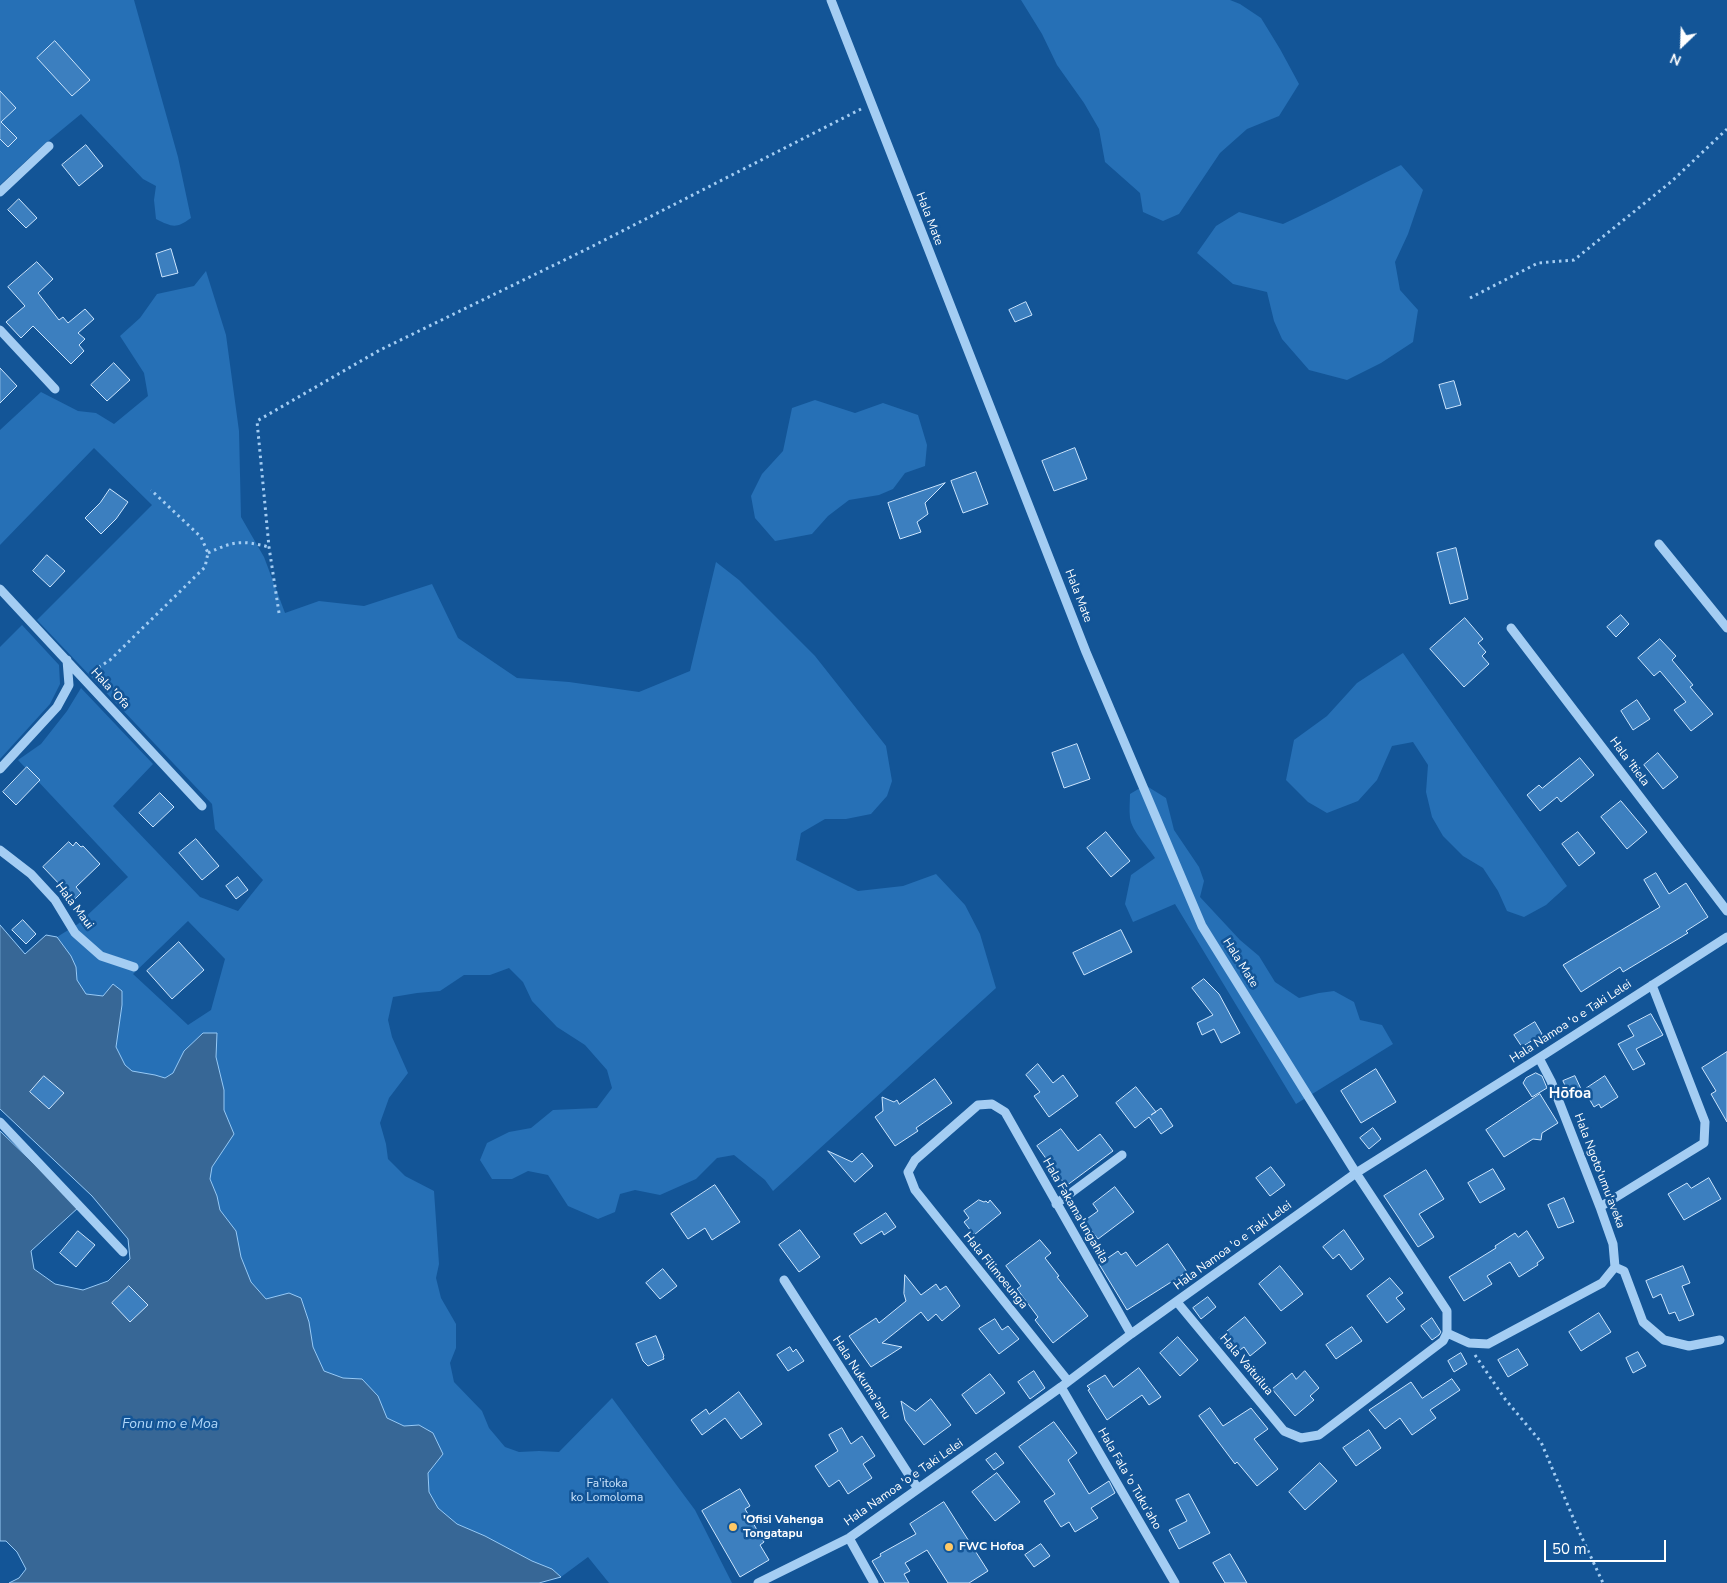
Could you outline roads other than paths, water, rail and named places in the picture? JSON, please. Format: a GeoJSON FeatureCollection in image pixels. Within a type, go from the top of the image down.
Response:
{"type":"FeatureCollection","features":[{"type":"Feature","properties":{"kind":"street","name":"Hala Mate"},"geometry":{"type":"LineString","coordinates":[[831,0],[1086,652],[1202,926],[1356,1173],[1447,1311],[1447,1333]]}},
{"type":"Feature","properties":{"kind":"street"},"geometry":{"type":"LineString","coordinates":[[0,192],[49,146]]}},
{"type":"Feature","properties":{"kind":"street"},"geometry":{"type":"LineString","coordinates":[[0,330],[55,389]]}},
{"type":"Feature","properties":{"kind":"street"},"geometry":{"type":"LineString","coordinates":[[1660,544],[1727,628]]}},
{"type":"Feature","properties":{"kind":"street","name":"Hala 'Ofa"},"geometry":{"type":"LineString","coordinates":[[0,589],[202,806]]}},
{"type":"Feature","properties":{"kind":"street","name":"Hala 'Itiela"},"geometry":{"type":"LineString","coordinates":[[1511,628],[1727,911]]}},
{"type":"Feature","properties":{"kind":"street"},"geometry":{"type":"LineString","coordinates":[[0,769],[57,707],[69,685],[66,660]]}},
{"type":"Feature","properties":{"kind":"street","name":"Hala Maui"},"geometry":{"type":"LineString","coordinates":[[0,850],[31,874],[55,900],[75,933],[101,956],[134,967]]}},
{"type":"Feature","properties":{"kind":"street","name":"Hala Namoa 'o e Taki Lelei"},"geometry":{"type":"LineString","coordinates":[[758,1583],[849,1538],[1356,1173],[1727,937]]}},
{"type":"Feature","properties":{"kind":"street"},"geometry":{"type":"LineString","coordinates":[[1600,1207],[1704,1143],[1705,1122],[1652,984]]}},
{"type":"Feature","properties":{"kind":"street","name":"Hala Ngoto'umu'aveka"},"geometry":{"type":"LineString","coordinates":[[1539,1058],[1551,1081],[1600,1207],[1613,1244],[1615,1267]]}},
{"type":"Feature","properties":{"kind":"street","name":"Hala Filimoeunga"},"geometry":{"type":"LineString","coordinates":[[992,1104],[978,1105],[915,1160],[908,1172],[915,1190],[1065,1384]]}},
{"type":"Feature","properties":{"kind":"street","name":"Hala Fakama'ungahila"},"geometry":{"type":"LineString","coordinates":[[992,1104],[1005,1112],[1131,1334]]}},
{"type":"Feature","properties":{"kind":"street"},"geometry":{"type":"LineString","coordinates":[[0,1122],[123,1252]]}},
{"type":"Feature","properties":{"kind":"street"},"geometry":{"type":"LineString","coordinates":[[1056,1204],[1122,1155]]}},
{"type":"Feature","properties":{"kind":"street"},"geometry":{"type":"LineString","coordinates":[[1447,1333],[1469,1343],[1488,1344],[1602,1284],[1615,1267],[1624,1271],[1643,1322],[1664,1340],[1689,1346],[1720,1340]]}},
{"type":"Feature","properties":{"kind":"street","name":"Hala Nukuma'anu"},"geometry":{"type":"LineString","coordinates":[[784,1280],[918,1489]]}},
{"type":"Feature","properties":{"kind":"street","name":"Hala Vaituilua"},"geometry":{"type":"LineString","coordinates":[[1177,1302],[1284,1431],[1301,1438],[1319,1435],[1443,1341],[1447,1333]]}},
{"type":"Feature","properties":{"kind":"street","name":"Hala Fala 'o Tuku'aho"},"geometry":{"type":"LineString","coordinates":[[1065,1384],[1175,1583]]}},
{"type":"Feature","properties":{"kind":"street"},"geometry":{"type":"LineString","coordinates":[[849,1538],[874,1583]]}},
{"type":"Feature","properties":{"kind":"water","name":"Fonu mo e Moa"},"geometry":{"type":"Polygon","coordinates":[[[0,925],[25,954],[46,935],[57,937],[71,956],[76,967],[77,980],[86,994],[103,996],[113,984],[122,991],[116,1047],[125,1065],[132,1071],[165,1078],[173,1073],[184,1051],[203,1033],[217,1033],[216,1057],[224,1090],[224,1110],[234,1134],[212,1167],[210,1179],[220,1210],[236,1231],[241,1257],[251,1282],[266,1299],[289,1293],[301,1298],[309,1322],[313,1347],[324,1371],[343,1378],[362,1379],[378,1396],[387,1418],[404,1426],[419,1425],[433,1433],[443,1454],[428,1473],[429,1492],[438,1508],[457,1524],[552,1569],[561,1577],[539,1583],[9,1583],[19,1578],[26,1569],[17,1552],[6,1541],[0,1541],[0,1131],[79,1207],[31,1251],[34,1269],[55,1284],[83,1290],[108,1281],[130,1259],[128,1239],[92,1196],[0,1109],[0,925]]]}},
{"type":"Feature","properties":{"kind":"place","name":"'Ofisi Vahenga Tongatapu"},"geometry":{"type":"Point","coordinates":[733,1527]}},
{"type":"Feature","properties":{"kind":"place","name":"FWC Hofoa"},"geometry":{"type":"Point","coordinates":[949,1547]}},
{"type":"Feature","properties":{"kind":"district","name":"Hōfoa"},"geometry":{"type":"Point","coordinates":[1570,1094]}},
{"type":"Feature","properties":{"kind":"park label","name":"Fa'itoka ko Lomoloma"},"geometry":{"type":"Point","coordinates":[607,1491]}}]}
